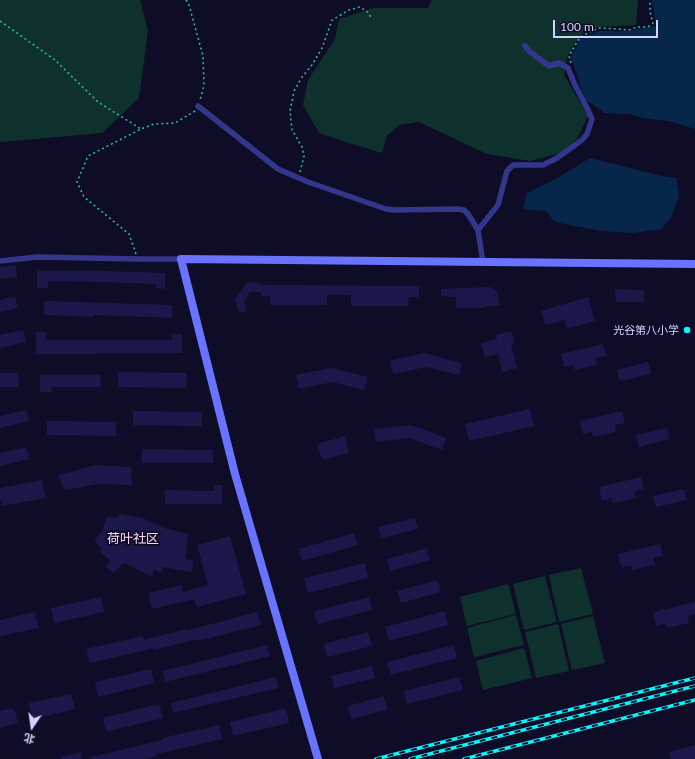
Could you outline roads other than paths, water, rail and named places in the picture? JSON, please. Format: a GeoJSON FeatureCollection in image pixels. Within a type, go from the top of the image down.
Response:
{"type":"FeatureCollection","features":[{"type":"Feature","properties":{"kind":"main road"},"geometry":{"type":"LineString","coordinates":[[318,759],[235,474],[181,259],[695,264]]}},
{"type":"Feature","properties":{"kind":"street"},"geometry":{"type":"LineString","coordinates":[[478,230],[498,205],[507,171],[513,166],[543,165],[557,158],[582,140],[587,134],[592,119],[568,68],[559,63],[549,66],[529,51],[525,46]]}},
{"type":"Feature","properties":{"kind":"street"},"geometry":{"type":"LineString","coordinates":[[198,106],[278,169],[308,182],[386,209],[464,210],[478,230],[483,262]]}},
{"type":"Feature","properties":{"kind":"street"},"geometry":{"type":"LineString","coordinates":[[0,261],[37,257],[181,259]]}},
{"type":"Feature","properties":{"kind":"water"},"geometry":{"type":"Polygon","coordinates":[[[651,0],[695,0],[695,129],[668,121],[642,118],[630,114],[604,113],[585,99],[571,57],[580,39],[599,31],[628,31],[656,26],[654,8],[651,0]]]}},
{"type":"Feature","properties":{"kind":"water"},"geometry":{"type":"Polygon","coordinates":[[[590,158],[661,176],[676,178],[679,196],[671,218],[661,229],[632,233],[602,231],[564,224],[554,221],[546,211],[523,209],[527,193],[556,179],[590,158]]]}},
{"type":"Feature","properties":{"kind":"railway"},"geometry":{"type":"LineString","coordinates":[[376,759],[695,678]]}},
{"type":"Feature","properties":{"kind":"railway"},"geometry":{"type":"LineString","coordinates":[[410,759],[695,686]]}},
{"type":"Feature","properties":{"kind":"railway"},"geometry":{"type":"LineString","coordinates":[[464,759],[695,700]]}},
{"type":"Feature","properties":{"kind":"place","name":"光谷第八小学"},"geometry":{"type":"Point","coordinates":[687,330]}},
{"type":"Feature","properties":{"kind":"district","name":"荷叶社区"},"geometry":{"type":"Point","coordinates":[133,539]}}]}
